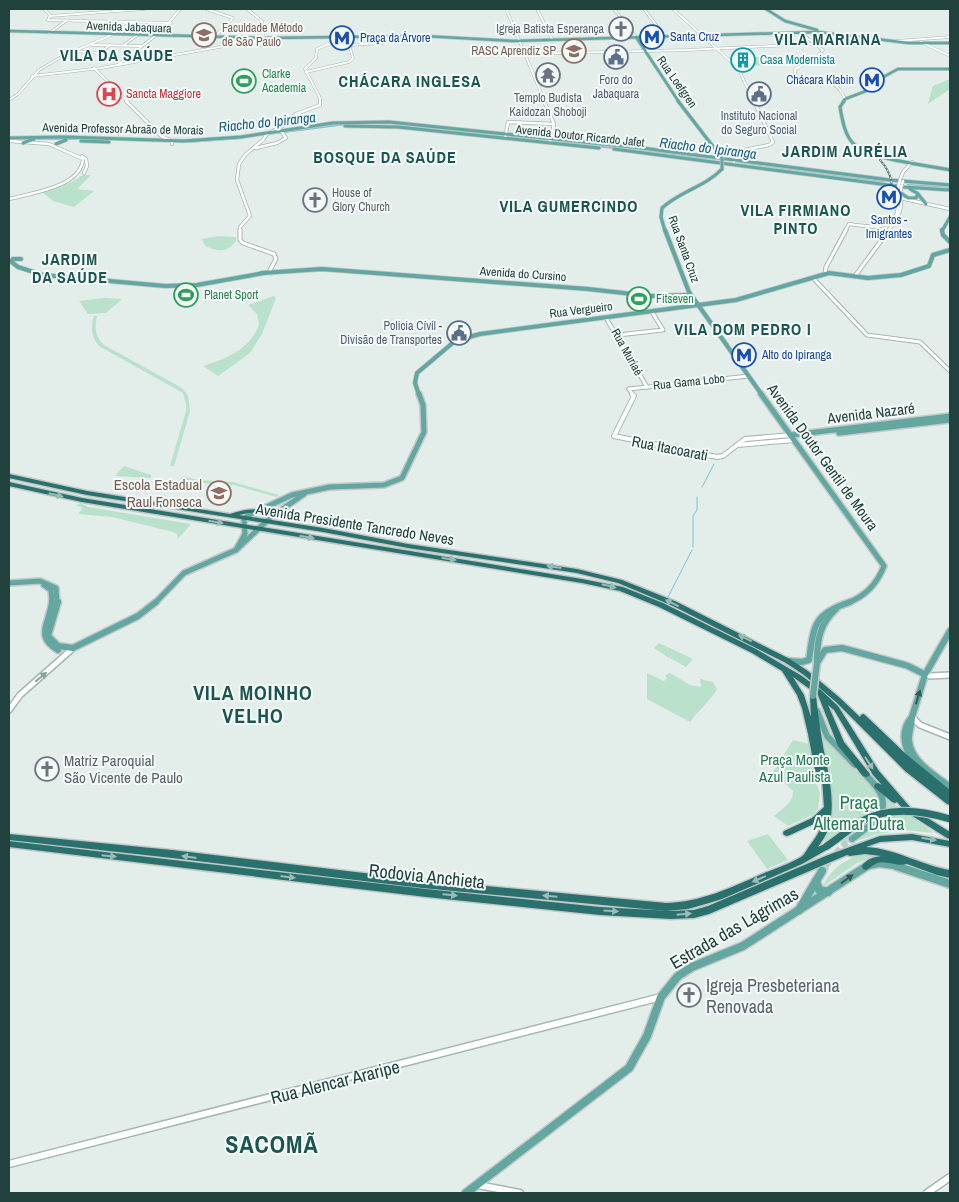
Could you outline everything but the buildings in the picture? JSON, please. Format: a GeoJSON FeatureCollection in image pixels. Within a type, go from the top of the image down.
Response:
{"type":"FeatureCollection","features":[{"type":"Feature","properties":{"kind":"highway","name":"Avenida Presidente Tancredo Neves"},"geometry":{"type":"LineString","coordinates":[[9,476],[87,493],[228,516],[268,520],[600,575],[631,584],[690,615]]}},
{"type":"Feature","properties":{"kind":"highway","name":"Avenida Presidente Tancredo Neves"},"geometry":{"type":"LineString","coordinates":[[9,484],[82,500],[600,584],[631,592],[690,615]]}},
{"type":"Feature","properties":{"kind":"highway"},"geometry":{"type":"LineString","coordinates":[[228,516],[248,511],[259,511]]}},
{"type":"Feature","properties":{"kind":"highway"},"geometry":{"type":"LineString","coordinates":[[690,615],[788,661],[806,673],[838,700],[908,769],[950,802]]}},
{"type":"Feature","properties":{"kind":"highway"},"geometry":{"type":"LineString","coordinates":[[690,615],[779,664],[836,708],[876,774],[906,807]]}},
{"type":"Feature","properties":{"kind":"highway"},"geometry":{"type":"LineString","coordinates":[[779,664],[798,687],[805,702],[818,767],[825,788]]}},
{"type":"Feature","properties":{"kind":"highway"},"geometry":{"type":"LineString","coordinates":[[804,860],[822,834],[826,820],[825,788],[814,712],[816,694]]}},
{"type":"Feature","properties":{"kind":"highway"},"geometry":{"type":"LineString","coordinates":[[816,694],[841,744],[866,774]]}},
{"type":"Feature","properties":{"kind":"highway"},"geometry":{"type":"LineString","coordinates":[[838,700],[859,714],[920,770],[950,794]]}},
{"type":"Feature","properties":{"kind":"highway"},"geometry":{"type":"LineString","coordinates":[[878,786],[923,820],[950,836]]}},
{"type":"Feature","properties":{"kind":"highway"},"geometry":{"type":"LineString","coordinates":[[787,833],[815,820],[826,808]]}},
{"type":"Feature","properties":{"kind":"highway","name":"Rodovia Anchieta"},"geometry":{"type":"LineString","coordinates":[[9,837],[172,854],[422,884],[666,907],[687,906],[705,902],[804,860],[862,821],[888,812],[919,812],[950,819]]}},
{"type":"Feature","properties":{"kind":"highway"},"geometry":{"type":"LineString","coordinates":[[831,857],[861,845],[898,837],[912,837],[950,844]]}},
{"type":"Feature","properties":{"kind":"highway","name":"Rodovia Anchieta"},"geometry":{"type":"LineString","coordinates":[[9,844],[420,892],[670,915],[694,914],[713,908],[831,857]]}},
{"type":"Feature","properties":{"kind":"highway"},"geometry":{"type":"LineString","coordinates":[[831,857],[874,850],[892,854],[950,874]]}},
{"type":"Feature","properties":{"kind":"highway"},"geometry":{"type":"LineString","coordinates":[[866,866],[870,862],[880,859],[913,862]]}},
{"type":"Feature","properties":{"kind":"main road"},"geometry":{"type":"LineString","coordinates":[[764,9],[781,21],[820,33],[874,41],[950,44]]}},
{"type":"Feature","properties":{"kind":"main road"},"geometry":{"type":"LineString","coordinates":[[764,9],[788,22],[842,34],[886,41],[925,44]]}},
{"type":"Feature","properties":{"kind":"main road"},"geometry":{"type":"LineString","coordinates":[[803,33],[813,31]]}},
{"type":"Feature","properties":{"kind":"main road","name":"Avenida Jabaquara"},"geometry":{"type":"LineString","coordinates":[[9,32],[249,39],[382,37],[519,41],[636,38]]}},
{"type":"Feature","properties":{"kind":"main road"},"geometry":{"type":"LineString","coordinates":[[636,38],[803,33],[842,34]]}},
{"type":"Feature","properties":{"kind":"main road","name":"Avenida Jabaquara"},"geometry":{"type":"LineString","coordinates":[[111,34],[156,36]]}},
{"type":"Feature","properties":{"kind":"main road"},"geometry":{"type":"LineString","coordinates":[[636,38],[703,36]]}},
{"type":"Feature","properties":{"kind":"main road","name":"Rua Loefgren"},"geometry":{"type":"LineString","coordinates":[[636,38],[663,79],[722,158],[722,169]]}},
{"type":"Feature","properties":{"kind":"main road"},"geometry":{"type":"LineString","coordinates":[[245,42],[249,39]]}},
{"type":"Feature","properties":{"kind":"main road"},"geometry":{"type":"LineString","coordinates":[[950,69],[900,69],[876,81],[866,91],[845,100],[840,105],[840,112],[848,134],[856,146],[873,153],[950,170]]}},
{"type":"Feature","properties":{"kind":"main road","name":"Avenida Professor Abraão de Morais"},"geometry":{"type":"LineString","coordinates":[[51,140],[65,138],[161,141],[179,144],[218,142],[334,123],[378,121],[497,133],[505,136]]}},
{"type":"Feature","properties":{"kind":"main road"},"geometry":{"type":"LineString","coordinates":[[355,129],[358,125]]}},
{"type":"Feature","properties":{"kind":"main road","name":"Avenida Professor Abraão de Morais"},"geometry":{"type":"LineString","coordinates":[[172,143],[358,125],[398,127],[493,137],[505,136]]}},
{"type":"Feature","properties":{"kind":"main road"},"geometry":{"type":"LineString","coordinates":[[286,136],[289,133]]}},
{"type":"Feature","properties":{"kind":"main road"},"geometry":{"type":"LineString","coordinates":[[493,137],[501,136],[497,133]]}},
{"type":"Feature","properties":{"kind":"main road"},"geometry":{"type":"LineString","coordinates":[[512,139],[508,137],[517,135]]}},
{"type":"Feature","properties":{"kind":"main road","name":"Avenida Doutor Ricardo Jafet"},"geometry":{"type":"LineString","coordinates":[[505,136],[517,135],[562,142],[907,182],[950,185]]}},
{"type":"Feature","properties":{"kind":"main road","name":"Avenida Doutor Ricardo Jafet"},"geometry":{"type":"LineString","coordinates":[[505,136],[512,139],[562,142]]}},
{"type":"Feature","properties":{"kind":"main road"},"geometry":{"type":"LineString","coordinates":[[56,144],[65,138]]}},
{"type":"Feature","properties":{"kind":"main road","name":"Avenida Professor Abraão de Morais"},"geometry":{"type":"LineString","coordinates":[[9,140],[65,138]]}},
{"type":"Feature","properties":{"kind":"main road"},"geometry":{"type":"LineString","coordinates":[[23,143],[32,139]]}},
{"type":"Feature","properties":{"kind":"main road"},"geometry":{"type":"LineString","coordinates":[[543,142],[551,140]]}},
{"type":"Feature","properties":{"kind":"main road"},"geometry":{"type":"LineString","coordinates":[[906,160],[909,166]]}},
{"type":"Feature","properties":{"kind":"main road","name":"Avenida Doutor Ricardo Jafet"},"geometry":{"type":"LineString","coordinates":[[735,162],[901,187],[950,190]]}},
{"type":"Feature","properties":{"kind":"main road","name":"Rua Santa Cruz"},"geometry":{"type":"LineString","coordinates":[[699,305],[688,293],[666,234],[661,212],[666,204],[687,190],[710,179],[722,169]]}},
{"type":"Feature","properties":{"kind":"main road"},"geometry":{"type":"LineString","coordinates":[[901,187],[918,194],[928,205]]}},
{"type":"Feature","properties":{"kind":"main road"},"geometry":{"type":"LineString","coordinates":[[923,189],[919,192],[928,205]]}},
{"type":"Feature","properties":{"kind":"main road"},"geometry":{"type":"LineString","coordinates":[[899,194],[904,197],[916,198],[918,194]]}},
{"type":"Feature","properties":{"kind":"main road"},"geometry":{"type":"LineString","coordinates":[[950,217],[942,230],[943,235],[950,242]]}},
{"type":"Feature","properties":{"kind":"main road","name":"Rua Vergueiro"},"geometry":{"type":"LineString","coordinates":[[244,518],[288,496],[330,487],[385,485],[398,481],[403,477],[413,452],[424,432],[424,405],[415,384],[420,370],[458,340],[480,334],[652,312],[746,297],[813,278],[825,272],[879,278],[916,272],[929,266],[933,255],[950,250]]}},
{"type":"Feature","properties":{"kind":"main road"},"geometry":{"type":"LineString","coordinates":[[10,258],[21,259]]}},
{"type":"Feature","properties":{"kind":"main road","name":"Avenida do Cursino"},"geometry":{"type":"LineString","coordinates":[[10,258],[15,265],[34,273],[62,277],[185,286],[272,271],[313,270],[554,287],[650,296],[688,293]]}},
{"type":"Feature","properties":{"kind":"main road","name":"Avenida do Cursino"},"geometry":{"type":"LineString","coordinates":[[10,258],[26,267],[62,277]]}},
{"type":"Feature","properties":{"kind":"main road"},"geometry":{"type":"LineString","coordinates":[[34,273],[48,273]]}},
{"type":"Feature","properties":{"kind":"main road","name":"Avenida Doutor Gentil de Moura"},"geometry":{"type":"LineString","coordinates":[[699,305],[882,561],[884,568],[880,576],[861,598],[842,604]]}},
{"type":"Feature","properties":{"kind":"main road","name":"Avenida Nazaré"},"geometry":{"type":"LineString","coordinates":[[794,436],[950,416]]}},
{"type":"Feature","properties":{"kind":"main road","name":"Avenida Nazaré"},"geometry":{"type":"LineString","coordinates":[[794,436],[950,420]]}},
{"type":"Feature","properties":{"kind":"main road","name":"Rua Vergueiro"},"geometry":{"type":"LineString","coordinates":[[9,583],[38,583],[52,590],[54,601],[44,631],[44,640],[55,649],[71,650],[144,612],[184,573],[236,550],[280,510],[310,491]]}},
{"type":"Feature","properties":{"kind":"main road"},"geometry":{"type":"LineString","coordinates":[[270,506],[272,511],[280,510],[288,501],[288,496]]}},
{"type":"Feature","properties":{"kind":"main road"},"geometry":{"type":"LineString","coordinates":[[259,511],[267,513],[268,520]]}},
{"type":"Feature","properties":{"kind":"main road"},"geometry":{"type":"LineString","coordinates":[[236,550],[245,534],[244,518]]}},
{"type":"Feature","properties":{"kind":"main road","name":"Rua Vergueiro"},"geometry":{"type":"LineString","coordinates":[[9,583],[40,581],[56,588],[58,600],[48,636],[54,644],[68,648],[92,639]]}},
{"type":"Feature","properties":{"kind":"main road"},"geometry":{"type":"LineString","coordinates":[[842,604],[829,614],[819,634],[816,694],[819,718],[827,736],[842,754],[878,786],[882,798],[882,814],[872,825],[852,839]]}},
{"type":"Feature","properties":{"kind":"main road"},"geometry":{"type":"LineString","coordinates":[[788,661],[802,662],[809,660],[813,633],[821,616],[842,604]]}},
{"type":"Feature","properties":{"kind":"main road"},"geometry":{"type":"LineString","coordinates":[[950,631],[926,675],[912,717],[909,742],[916,758],[950,787]]}},
{"type":"Feature","properties":{"kind":"main road"},"geometry":{"type":"LineString","coordinates":[[817,663],[823,652],[828,648],[847,650],[906,665],[926,675]]}},
{"type":"Feature","properties":{"kind":"main road"},"geometry":{"type":"LineString","coordinates":[[912,717],[908,720],[904,733],[904,744],[910,757],[920,770]]}},
{"type":"Feature","properties":{"kind":"main road","name":"Estrada das Lágrimas"},"geometry":{"type":"LineString","coordinates":[[466,1193],[629,1068],[648,1036],[661,997],[678,976],[692,967],[743,946],[866,866],[896,864],[950,884]]}},
{"type":"Feature","properties":{"kind":"main road"},"geometry":{"type":"LineString","coordinates":[[798,912],[822,871]]}},
{"type":"Feature","properties":{"kind":"main road"},"geometry":{"type":"LineString","coordinates":[[816,881],[819,890],[828,892]]}},
{"type":"Feature","properties":{"kind":"street"},"geometry":{"type":"LineString","coordinates":[[44,9],[50,16],[48,20],[171,23]]}},
{"type":"Feature","properties":{"kind":"street"},"geometry":{"type":"LineString","coordinates":[[50,16],[144,9]]}},
{"type":"Feature","properties":{"kind":"street"},"geometry":{"type":"LineString","coordinates":[[119,65],[171,23],[180,9]]}},
{"type":"Feature","properties":{"kind":"street"},"geometry":{"type":"LineString","coordinates":[[205,48],[233,18],[206,9]]}},
{"type":"Feature","properties":{"kind":"street"},"geometry":{"type":"LineString","coordinates":[[32,76],[119,65],[263,39],[262,21],[246,9]]}},
{"type":"Feature","properties":{"kind":"street"},"geometry":{"type":"LineString","coordinates":[[506,9],[554,124],[551,140]]}},
{"type":"Feature","properties":{"kind":"street"},"geometry":{"type":"LineString","coordinates":[[537,9],[553,40]]}},
{"type":"Feature","properties":{"kind":"street","name":"Rua Loefgren"},"geometry":{"type":"LineString","coordinates":[[614,9],[636,38]]}},
{"type":"Feature","properties":{"kind":"street"},"geometry":{"type":"LineString","coordinates":[[644,9],[665,36]]}},
{"type":"Feature","properties":{"kind":"street"},"geometry":{"type":"LineString","coordinates":[[673,9],[738,69],[773,143],[741,150],[737,153],[735,162]]}},
{"type":"Feature","properties":{"kind":"street"},"geometry":{"type":"LineString","coordinates":[[49,33],[66,21]]}},
{"type":"Feature","properties":{"kind":"street"},"geometry":{"type":"LineString","coordinates":[[9,100],[18,94],[39,70],[73,51],[111,34],[128,21]]}},
{"type":"Feature","properties":{"kind":"street"},"geometry":{"type":"LineString","coordinates":[[803,33],[822,49],[820,56],[795,69],[794,72],[797,78],[808,81],[829,82],[835,85],[844,95],[845,100]]}},
{"type":"Feature","properties":{"kind":"street"},"geometry":{"type":"LineString","coordinates":[[123,45],[136,36]]}},
{"type":"Feature","properties":{"kind":"street"},"geometry":{"type":"LineString","coordinates":[[306,72],[352,60],[349,45],[383,43],[382,37]]}},
{"type":"Feature","properties":{"kind":"street"},"geometry":{"type":"LineString","coordinates":[[886,41],[950,37]]}},
{"type":"Feature","properties":{"kind":"street"},"geometry":{"type":"LineString","coordinates":[[250,150],[280,143],[286,136],[280,132],[296,114],[317,107],[320,103],[319,96],[306,72],[307,67],[318,56],[316,50],[330,43],[343,41],[345,38]]}},
{"type":"Feature","properties":{"kind":"street"},"geometry":{"type":"LineString","coordinates":[[919,40],[950,56]]}},
{"type":"Feature","properties":{"kind":"street"},"geometry":{"type":"LineString","coordinates":[[524,54],[646,52],[874,41]]}},
{"type":"Feature","properties":{"kind":"street"},"geometry":{"type":"LineString","coordinates":[[88,45],[143,46]]}},
{"type":"Feature","properties":{"kind":"street"},"geometry":{"type":"LineString","coordinates":[[73,51],[100,53],[110,45]]}},
{"type":"Feature","properties":{"kind":"street"},"geometry":{"type":"LineString","coordinates":[[94,68],[161,141],[172,143]]}},
{"type":"Feature","properties":{"kind":"street"},"geometry":{"type":"LineString","coordinates":[[844,95],[851,97]]}},
{"type":"Feature","properties":{"kind":"street"},"geometry":{"type":"LineString","coordinates":[[505,136],[508,122],[554,124]]}},
{"type":"Feature","properties":{"kind":"street"},"geometry":{"type":"LineString","coordinates":[[268,134],[239,163],[237,184],[250,216],[240,228],[240,242],[274,254],[276,259],[272,271]]}},
{"type":"Feature","properties":{"kind":"street"},"geometry":{"type":"LineString","coordinates":[[9,140],[23,143],[51,140],[84,160],[83,169],[76,176],[63,183],[9,199]]}},
{"type":"Feature","properties":{"kind":"street"},"geometry":{"type":"LineString","coordinates":[[9,199],[62,185],[84,172],[87,166],[86,159],[51,140]]}},
{"type":"Feature","properties":{"kind":"street"},"geometry":{"type":"LineString","coordinates":[[257,145],[261,146]]}},
{"type":"Feature","properties":{"kind":"street"},"geometry":{"type":"LineString","coordinates":[[239,163],[245,160]]}},
{"type":"Feature","properties":{"kind":"street"},"geometry":{"type":"LineString","coordinates":[[825,272],[849,224],[870,227],[882,225],[896,216],[902,180],[909,166],[914,162]]}},
{"type":"Feature","properties":{"kind":"street"},"geometry":{"type":"LineString","coordinates":[[902,180],[914,162]]}},
{"type":"Feature","properties":{"kind":"street"},"geometry":{"type":"LineString","coordinates":[[855,276],[893,226],[901,212],[902,199],[899,194]]}},
{"type":"Feature","properties":{"kind":"street"},"geometry":{"type":"LineString","coordinates":[[902,199],[950,209]]}},
{"type":"Feature","properties":{"kind":"street"},"geometry":{"type":"LineString","coordinates":[[889,222],[893,226]]}},
{"type":"Feature","properties":{"kind":"street"},"geometry":{"type":"LineString","coordinates":[[882,225],[893,226]]}},
{"type":"Feature","properties":{"kind":"street"},"geometry":{"type":"LineString","coordinates":[[813,278],[867,335],[922,342],[950,371]]}},
{"type":"Feature","properties":{"kind":"street"},"geometry":{"type":"LineString","coordinates":[[618,335],[664,330],[652,312]]}},
{"type":"Feature","properties":{"kind":"street","name":"Rua Muriaé"},"geometry":{"type":"LineString","coordinates":[[606,318],[618,335],[647,387]]}},
{"type":"Feature","properties":{"kind":"street","name":"Rua Gama Lobo"},"geometry":{"type":"LineString","coordinates":[[614,436],[634,394],[629,389],[749,376]]}},
{"type":"Feature","properties":{"kind":"street","name":"Rua Itacoarati"},"geometry":{"type":"LineString","coordinates":[[614,436],[717,457],[725,454]]}},
{"type":"Feature","properties":{"kind":"street","name":"Avenida Nazaré"},"geometry":{"type":"LineString","coordinates":[[725,454],[736,445],[794,436]]}},
{"type":"Feature","properties":{"kind":"street"},"geometry":{"type":"LineString","coordinates":[[9,710],[20,695],[71,650]]}},
{"type":"Feature","properties":{"kind":"street"},"geometry":{"type":"LineString","coordinates":[[926,675],[950,675]]}},
{"type":"Feature","properties":{"kind":"street"},"geometry":{"type":"LineString","coordinates":[[912,717],[920,725],[950,737]]}},
{"type":"Feature","properties":{"kind":"street"},"geometry":{"type":"LineString","coordinates":[[911,727],[920,725]]}},
{"type":"Feature","properties":{"kind":"street","name":"Rua Alencar Araripe"},"geometry":{"type":"LineString","coordinates":[[9,1164],[540,1030],[661,997]]}},
{"type":"Feature","properties":{"kind":"street"},"geometry":{"type":"LineString","coordinates":[[931,1192],[950,1177]]}},
{"type":"Feature","properties":{"kind":"street"},"geometry":{"type":"LineString","coordinates":[[477,1184],[520,1193]]}},
{"type":"Feature","properties":{"kind":"green space"},"geometry":{"type":"Polygon","coordinates":[[[760,57],[768,64],[741,68],[731,59],[760,57]]]}},
{"type":"Feature","properties":{"kind":"green space"},"geometry":{"type":"Polygon","coordinates":[[[950,79],[950,89],[928,104],[933,86],[950,79]]]}},
{"type":"Feature","properties":{"kind":"green space"},"geometry":{"type":"Polygon","coordinates":[[[83,175],[91,175],[77,189],[94,191],[74,207],[53,201],[42,192],[70,183],[83,175]]]}},
{"type":"Feature","properties":{"kind":"green space"},"geometry":{"type":"Polygon","coordinates":[[[218,236],[236,237],[236,241],[229,248],[222,250],[205,246],[202,239],[218,236]]]}},
{"type":"Feature","properties":{"kind":"green space"},"geometry":{"type":"Polygon","coordinates":[[[274,296],[276,298],[262,334],[250,353],[218,376],[203,366],[229,356],[244,346],[255,333],[259,324],[257,314],[248,305],[274,296]]]}},
{"type":"Feature","properties":{"kind":"green space"},"geometry":{"type":"Polygon","coordinates":[[[104,298],[122,299],[106,313],[88,314],[79,301],[104,298]]]}},
{"type":"Feature","properties":{"kind":"green space"},"geometry":{"type":"Polygon","coordinates":[[[94,316],[97,316],[97,335],[104,345],[182,388],[188,396],[190,411],[174,466],[170,466],[186,411],[183,393],[99,346],[94,339],[92,331],[94,316]]]}},
{"type":"Feature","properties":{"kind":"green space"},"geometry":{"type":"Polygon","coordinates":[[[124,466],[151,475],[151,478],[115,476],[124,466]]]}},
{"type":"Feature","properties":{"kind":"green space"},"geometry":{"type":"Polygon","coordinates":[[[183,476],[198,480],[233,482],[279,495],[276,497],[234,485],[179,482],[183,476]]]}},
{"type":"Feature","properties":{"kind":"green space"},"geometry":{"type":"Polygon","coordinates":[[[80,503],[88,507],[191,524],[178,539],[177,534],[173,532],[112,517],[78,514],[82,509],[76,506],[80,503]]]}},
{"type":"Feature","properties":{"kind":"green space"},"geometry":{"type":"Polygon","coordinates":[[[659,643],[693,659],[686,667],[670,658],[674,653],[669,658],[654,648],[659,643]]]}},
{"type":"Feature","properties":{"kind":"green space"},"geometry":{"type":"Polygon","coordinates":[[[647,673],[664,681],[667,678],[665,675],[670,673],[690,685],[701,687],[700,679],[713,682],[717,689],[690,722],[647,699],[647,673]]]}},
{"type":"Feature","properties":{"kind":"green space","name":"Praça Altemar Dutra"},"geometry":{"type":"Polygon","coordinates":[[[822,736],[875,790],[934,833],[905,830],[878,834],[853,842],[824,843],[832,810],[822,736]]]}},
{"type":"Feature","properties":{"kind":"green space","name":"Praça Monte Azul Paulista"},"geometry":{"type":"Polygon","coordinates":[[[793,740],[809,744],[812,772],[820,793],[818,809],[814,814],[788,826],[774,816],[790,802],[793,791],[773,772],[793,740]]]}},
{"type":"Feature","properties":{"kind":"green space"},"geometry":{"type":"Polygon","coordinates":[[[768,834],[788,860],[767,869],[747,841],[768,834]]]}},
{"type":"Feature","properties":{"kind":"green space","name":"Praça Altemar Dutra"},"geometry":{"type":"Polygon","coordinates":[[[856,856],[875,856],[857,863],[822,887],[836,869],[844,862],[856,856]]]}},
{"type":"Feature","properties":{"kind":"waterway","name":"Riacho do Ipiranga"},"geometry":{"type":"LineString","coordinates":[[262,135],[345,124]]}},
{"type":"Feature","properties":{"kind":"waterway","name":"Riacho do Ipiranga"},"geometry":{"type":"LineString","coordinates":[[418,127],[499,136]]}},
{"type":"Feature","properties":{"kind":"waterway","name":"Riacho do Ipiranga"},"geometry":{"type":"LineString","coordinates":[[512,137],[544,140]]}},
{"type":"Feature","properties":{"kind":"waterway","name":"Riacho do Ipiranga"},"geometry":{"type":"LineString","coordinates":[[187,142],[241,138]]}},
{"type":"Feature","properties":{"kind":"waterway","name":"Riacho do Ipiranga"},"geometry":{"type":"LineString","coordinates":[[37,139],[76,139]]}},
{"type":"Feature","properties":{"kind":"waterway","name":"Riacho do Ipiranga"},"geometry":{"type":"LineString","coordinates":[[9,140],[18,140]]}},
{"type":"Feature","properties":{"kind":"waterway","name":"Riacho do Ipiranga"},"geometry":{"type":"LineString","coordinates":[[557,142],[716,159]]}},
{"type":"Feature","properties":{"kind":"waterway","name":"Riacho do Ipiranga"},"geometry":{"type":"LineString","coordinates":[[739,162],[884,182]]}},
{"type":"Feature","properties":{"kind":"waterway","name":"Riacho do Ipiranga"},"geometry":{"type":"LineString","coordinates":[[908,185],[950,187]]}},
{"type":"Feature","properties":{"kind":"waterway"},"geometry":{"type":"LineString","coordinates":[[702,487],[714,464]]}},
{"type":"Feature","properties":{"kind":"waterway"},"geometry":{"type":"LineString","coordinates":[[693,547],[693,516],[697,510],[697,497]]}},
{"type":"Feature","properties":{"kind":"waterway"},"geometry":{"type":"LineString","coordinates":[[668,597],[692,550]]}},
{"type":"Feature","properties":{"kind":"tunnel"},"geometry":{"type":"LineString","coordinates":[[825,867],[841,847],[852,839]]}},
{"type":"Feature","properties":{"kind":"tunnel"},"geometry":{"type":"LineString","coordinates":[[822,871],[826,866]]}},
{"type":"Feature","properties":{"kind":"railway"},"geometry":{"type":"LineString","coordinates":[[880,160],[890,176],[891,193],[889,206]]}},
{"type":"Feature","properties":{"kind":"place","name":"Igreja Batista Esperança"},"geometry":{"type":"Point","coordinates":[621,29]}},
{"type":"Feature","properties":{"kind":"place","name":"Faculdade Método de São Paulo"},"geometry":{"type":"Point","coordinates":[204,35]}},
{"type":"Feature","properties":{"kind":"place","name":"Santa Cruz"},"geometry":{"type":"Point","coordinates":[652,37]}},
{"type":"Feature","properties":{"kind":"place","name":"Praça da Árvore"},"geometry":{"type":"Point","coordinates":[342,38]}},
{"type":"Feature","properties":{"kind":"place","name":"RASC Aprendiz SP"},"geometry":{"type":"Point","coordinates":[574,51]}},
{"type":"Feature","properties":{"kind":"place","name":"Foro do Jabaquara"},"geometry":{"type":"Point","coordinates":[616,57]}},
{"type":"Feature","properties":{"kind":"place","name":"Casa Modernista"},"geometry":{"type":"Point","coordinates":[743,60]}},
{"type":"Feature","properties":{"kind":"place","name":"Templo Budista Kaidozan Shoboji"},"geometry":{"type":"Point","coordinates":[548,75]}},
{"type":"Feature","properties":{"kind":"place","name":"Chácara Klabin"},"geometry":{"type":"Point","coordinates":[872,80]}},
{"type":"Feature","properties":{"kind":"place","name":"Clarke Academia"},"geometry":{"type":"Point","coordinates":[244,81]}},
{"type":"Feature","properties":{"kind":"place","name":"Sancta Maggiore"},"geometry":{"type":"Point","coordinates":[109,94]}},
{"type":"Feature","properties":{"kind":"place","name":"Instituto Nacional do Seguro Social"},"geometry":{"type":"Point","coordinates":[759,94]}},
{"type":"Feature","properties":{"kind":"place","name":"Santos - Imigrantes"},"geometry":{"type":"Point","coordinates":[889,197]}},
{"type":"Feature","properties":{"kind":"place","name":"House of Glory Church"},"geometry":{"type":"Point","coordinates":[315,200]}},
{"type":"Feature","properties":{"kind":"place","name":"Planet Sport"},"geometry":{"type":"Point","coordinates":[186,295]}},
{"type":"Feature","properties":{"kind":"place","name":"Fitseven"},"geometry":{"type":"Point","coordinates":[639,299]}},
{"type":"Feature","properties":{"kind":"place","name":"Policia Cívil - Divisão de Transportes"},"geometry":{"type":"Point","coordinates":[459,333]}},
{"type":"Feature","properties":{"kind":"place","name":"Alto do Ipiranga"},"geometry":{"type":"Point","coordinates":[744,355]}},
{"type":"Feature","properties":{"kind":"place","name":"Escola Estadual Raul Fonseca"},"geometry":{"type":"Point","coordinates":[219,493]}},
{"type":"Feature","properties":{"kind":"place","name":"Matriz Paroquial São Vicente de Paulo"},"geometry":{"type":"Point","coordinates":[47,769]}},
{"type":"Feature","properties":{"kind":"place","name":"Igreja Presbeteriana Renovada"},"geometry":{"type":"Point","coordinates":[689,995]}},
{"type":"Feature","properties":{"kind":"district","name":"VILA MARIANA"},"geometry":{"type":"Point","coordinates":[828,39]}},
{"type":"Feature","properties":{"kind":"district","name":"VILA DA SAÚDE"},"geometry":{"type":"Point","coordinates":[117,55]}},
{"type":"Feature","properties":{"kind":"district","name":"CHÁCARA INGLESA"},"geometry":{"type":"Point","coordinates":[410,81]}},
{"type":"Feature","properties":{"kind":"district","name":"JARDIM AURÉLIA"},"geometry":{"type":"Point","coordinates":[845,151]}},
{"type":"Feature","properties":{"kind":"district","name":"BOSQUE DA SAÚDE"},"geometry":{"type":"Point","coordinates":[385,157]}},
{"type":"Feature","properties":{"kind":"district","name":"VILA GUMERCINDO"},"geometry":{"type":"Point","coordinates":[569,206]}},
{"type":"Feature","properties":{"kind":"district","name":"VILA FIRMIANO PINTO"},"geometry":{"type":"Point","coordinates":[796,219]}},
{"type":"Feature","properties":{"kind":"district","name":"JARDIM DA SAÚDE"},"geometry":{"type":"Point","coordinates":[70,268]}},
{"type":"Feature","properties":{"kind":"district","name":"VILA DOM PEDRO I"},"geometry":{"type":"Point","coordinates":[743,329]}},
{"type":"Feature","properties":{"kind":"district","name":"VILA MOINHO VELHO"},"geometry":{"type":"Point","coordinates":[253,704]}},
{"type":"Feature","properties":{"kind":"district","name":"SACOMÃ"},"geometry":{"type":"Point","coordinates":[272,1144]}}]}
